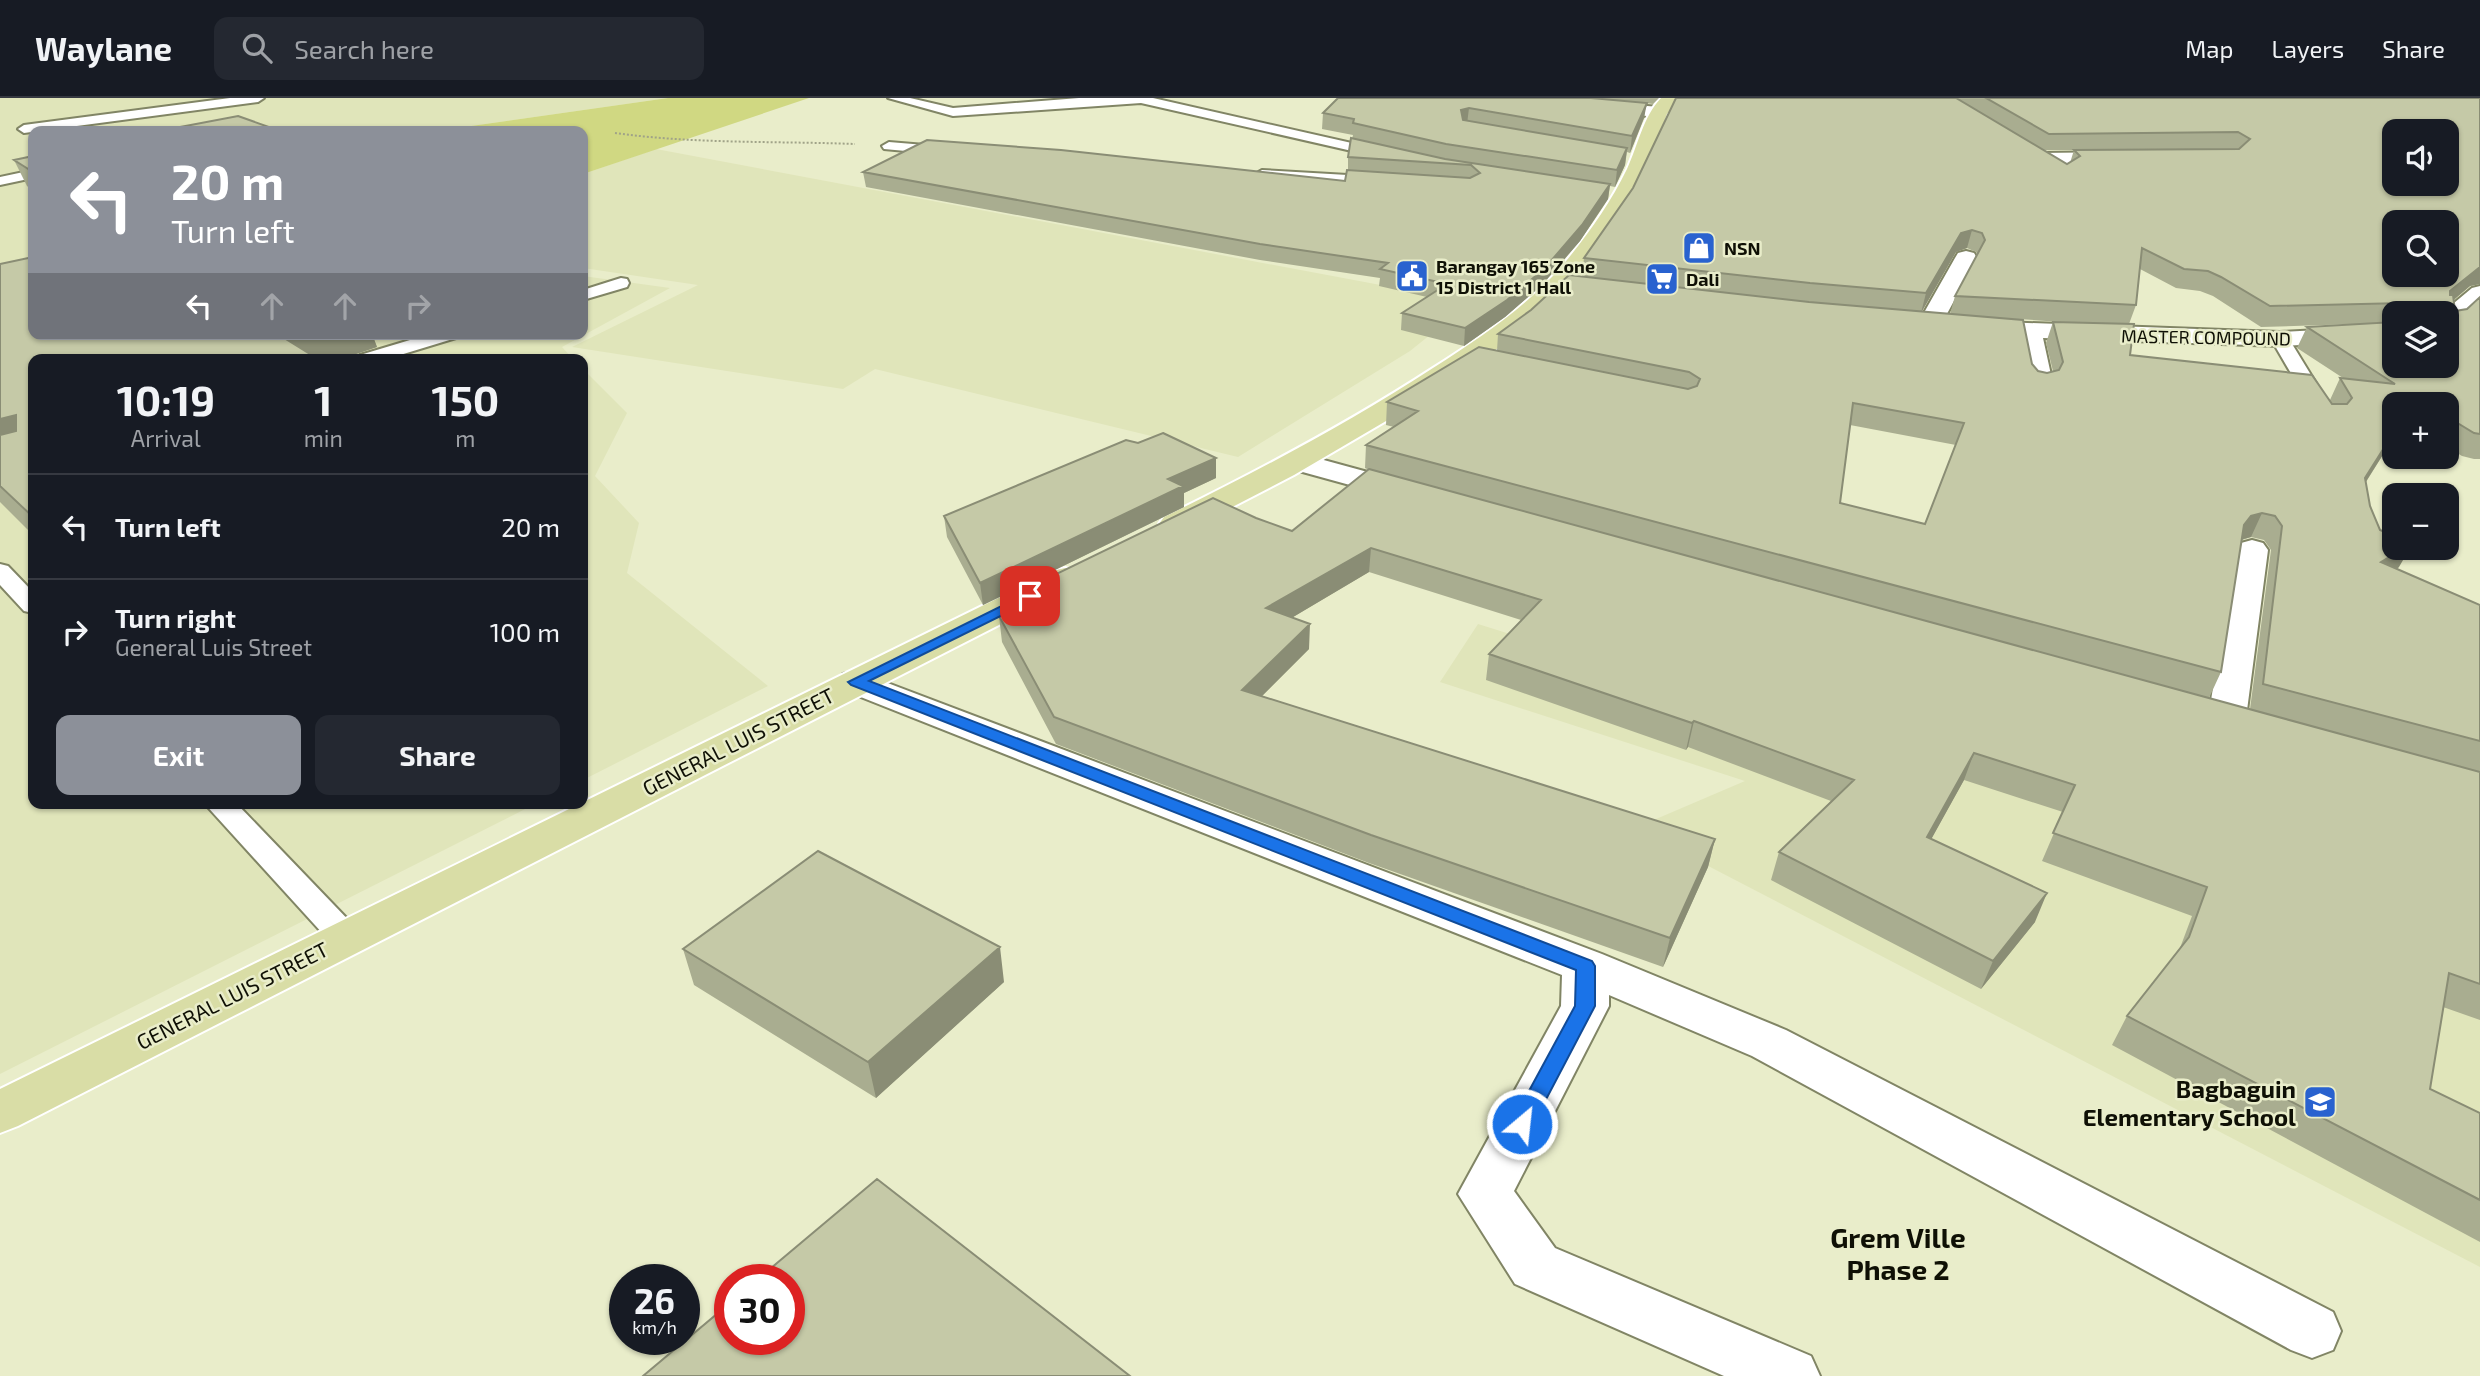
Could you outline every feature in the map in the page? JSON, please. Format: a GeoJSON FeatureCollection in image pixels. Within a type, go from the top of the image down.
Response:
{"type":"FeatureCollection","features":[{"type":"Feature","properties":{"kind":"main road"},"geometry":{"type":"LineString","coordinates":[[1141,541],[1298,462],[1479,361],[1558,284],[1591,242],[1633,160],[1666,105]]}},
{"type":"Feature","properties":{"kind":"main road","name":"GENERAL LUIS STREET"},"geometry":{"type":"LineString","coordinates":[[0,1112],[1092,565]]}},
{"type":"Feature","properties":{"kind":"street"},"geometry":{"type":"LineString","coordinates":[[1496,98],[1666,105]]}},
{"type":"Feature","properties":{"kind":"street"},"geometry":{"type":"LineString","coordinates":[[2020,147],[2074,180]]}},
{"type":"Feature","properties":{"kind":"street"},"geometry":{"type":"LineString","coordinates":[[2040,159],[2143,158]]}},
{"type":"Feature","properties":{"kind":"street"},"geometry":{"type":"LineString","coordinates":[[1929,325],[1966,258]]}},
{"type":"Feature","properties":{"kind":"street"},"geometry":{"type":"LineString","coordinates":[[1558,284],[1582,287]]}},
{"type":"Feature","properties":{"kind":"street"},"geometry":{"type":"LineString","coordinates":[[2459,311],[2480,293]]}},
{"type":"Feature","properties":{"kind":"street","name":"MASTER COMPOUND"},"geometry":{"type":"LineString","coordinates":[[1902,323],[2029,332],[2280,339],[2382,334]]}},
{"type":"Feature","properties":{"kind":"street"},"geometry":{"type":"LineString","coordinates":[[2029,332],[2040,384]]}},
{"type":"Feature","properties":{"kind":"street"},"geometry":{"type":"LineString","coordinates":[[1298,462],[1433,499]]}},
{"type":"Feature","properties":{"kind":"street"},"geometry":{"type":"LineString","coordinates":[[2252,550],[2213,714],[2267,729]]}},
{"type":"Feature","properties":{"kind":"street"},"geometry":{"type":"LineString","coordinates":[[856,682],[1586,966],[1769,1043],[2312,1331]]}},
{"type":"Feature","properties":{"kind":"street"},"geometry":{"type":"LineString","coordinates":[[1586,966],[1585,1006],[1485,1194],[1535,1266],[1790,1376]]}},
{"type":"Feature","properties":{"kind":"lane"},"geometry":{"type":"LineString","coordinates":[[49,126],[242,103],[258,98]]}},
{"type":"Feature","properties":{"kind":"lane"},"geometry":{"type":"LineString","coordinates":[[894,98],[953,112],[1141,99],[1407,159]]}},
{"type":"Feature","properties":{"kind":"lane"},"geometry":{"type":"LineString","coordinates":[[24,129],[28,129]]}},
{"type":"Feature","properties":{"kind":"lane"},"geometry":{"type":"LineString","coordinates":[[889,146],[968,153]]}},
{"type":"Feature","properties":{"kind":"lane"},"geometry":{"type":"LineString","coordinates":[[1241,173],[1402,183]]}},
{"type":"Feature","properties":{"kind":"lane"},"geometry":{"type":"LineString","coordinates":[[0,181],[28,175]]}},
{"type":"Feature","properties":{"kind":"lane"},"geometry":{"type":"LineString","coordinates":[[588,293],[621,283]]}},
{"type":"Feature","properties":{"kind":"lane"},"geometry":{"type":"LineString","coordinates":[[2280,339],[2329,421]]}},
{"type":"Feature","properties":{"kind":"lane"},"geometry":{"type":"LineString","coordinates":[[384,354],[430,340]]}},
{"type":"Feature","properties":{"kind":"lane"},"geometry":{"type":"LineString","coordinates":[[0,570],[28,601]]}},
{"type":"Feature","properties":{"kind":"lane"},"geometry":{"type":"LineString","coordinates":[[225,809],[346,938]]}},
{"type":"Feature","properties":{"kind":"path"},"geometry":{"type":"LineString","coordinates":[[615,133],[672,141],[758,140],[889,146]]}},
{"type":"Feature","properties":{"kind":"shaded area"},"geometry":{"type":"Polygon","coordinates":[[[0,98],[668,98],[471,126],[28,126],[28,340],[575,340],[562,347],[568,354],[28,354],[28,809],[525,809],[0,1074],[0,98]]]}},
{"type":"Feature","properties":{"kind":"shaded area"},"geometry":{"type":"Polygon","coordinates":[[[656,149],[1471,302],[1410,351],[1238,457],[875,369],[843,389],[572,347],[698,285],[588,269],[588,172],[656,149]]]}},
{"type":"Feature","properties":{"kind":"shaded area"},"geometry":{"type":"Polygon","coordinates":[[[588,277],[670,288],[588,333],[588,277]]]}},
{"type":"Feature","properties":{"kind":"shaded area"},"geometry":{"type":"Polygon","coordinates":[[[588,374],[627,413],[595,476],[639,523],[627,573],[768,686],[588,777],[588,374]]]}},
{"type":"Feature","properties":{"kind":"shaded area","name":"Bagbaguin Elementary School"},"geometry":{"type":"Polygon","coordinates":[[[1478,624],[2480,936],[2480,1267],[1635,828],[1745,781],[1440,682],[1478,624]]]}},
{"type":"Feature","properties":{"kind":"green space"},"geometry":{"type":"Polygon","coordinates":[[[668,98],[809,98],[588,172],[588,126],[471,126],[668,98]]]}},
{"type":"Feature","properties":{"kind":"building"},"geometry":{"type":"Polygon","coordinates":[[[1338,98],[1591,98],[1647,103],[1632,136],[1469,108],[1461,110],[1463,120],[1627,148],[1617,170],[1446,144],[1353,123],[1354,119],[1323,113],[1338,98]]]}},
{"type":"Feature","properties":{"kind":"building"},"geometry":{"type":"Polygon","coordinates":[[[1676,98],[1956,98],[2067,164],[2080,156],[2074,150],[2239,149],[2250,139],[2238,132],[2049,134],[1986,98],[2480,98],[2480,267],[2459,284],[2459,210],[2382,210],[2382,287],[2455,287],[2450,291],[2454,301],[2270,306],[2208,271],[2184,269],[2142,248],[2136,305],[1955,296],[1985,240],[1982,233],[1972,230],[1961,233],[1926,293],[1584,258],[1633,188],[1676,98]]]}},
{"type":"Feature","properties":{"kind":"building"},"geometry":{"type":"Polygon","coordinates":[[[238,116],[266,126],[185,126],[238,116]]]}},
{"type":"Feature","properties":{"kind":"building"},"geometry":{"type":"Polygon","coordinates":[[[1351,138],[1445,159],[1610,184],[1582,225],[1544,269],[1507,300],[1465,328],[1402,313],[1447,284],[1380,269],[1388,263],[1260,244],[863,172],[927,140],[1061,150],[1345,181],[1347,170],[1470,178],[1480,173],[1471,165],[1348,157],[1351,138]]]}},
{"type":"Feature","properties":{"kind":"building"},"geometry":{"type":"Polygon","coordinates":[[[28,157],[28,169],[14,160],[28,157]]]}},
{"type":"Feature","properties":{"kind":"building"},"geometry":{"type":"Polygon","coordinates":[[[28,258],[28,340],[288,340],[310,354],[28,354],[28,512],[0,486],[0,435],[16,431],[16,415],[0,419],[0,264],[28,258]]]}},
{"type":"Feature","properties":{"kind":"building"},"geometry":{"type":"Polygon","coordinates":[[[1569,275],[1809,302],[2023,320],[2032,364],[2038,371],[2047,373],[2059,370],[2063,362],[2053,322],[2134,324],[2130,355],[2312,375],[2332,404],[2347,404],[2352,398],[2340,378],[2395,384],[2386,378],[2459,378],[2459,310],[2467,309],[2480,297],[2480,434],[2459,424],[2459,392],[2382,392],[2382,451],[2365,478],[2370,506],[2382,531],[2382,560],[2384,560],[2381,562],[2480,605],[2480,741],[2263,684],[2282,526],[2275,516],[2262,513],[2251,516],[2244,525],[2221,672],[1366,445],[1418,411],[1387,402],[1479,347],[1688,389],[1697,386],[1700,379],[1689,372],[1498,334],[1531,310],[1569,275]],[[1853,403],[1840,503],[1925,524],[1964,423],[1853,403]]]}},
{"type":"Feature","properties":{"kind":"building"},"geometry":{"type":"Polygon","coordinates":[[[2382,323],[2382,376],[2307,327],[2382,323]]]}},
{"type":"Feature","properties":{"kind":"building"},"geometry":{"type":"Polygon","coordinates":[[[1163,433],[1216,458],[1168,479],[1183,486],[980,583],[944,516],[1126,440],[1138,443],[1163,433]]]}},
{"type":"Feature","properties":{"kind":"building"},"geometry":{"type":"Polygon","coordinates":[[[1369,469],[2480,772],[2480,984],[2449,973],[2430,1089],[2480,1113],[2480,1200],[2127,1016],[2189,937],[2207,887],[2053,833],[2075,785],[1974,753],[1927,837],[2047,893],[1993,961],[1779,852],[1854,780],[1694,721],[1692,723],[1489,654],[1541,600],[1371,548],[1266,608],[1310,624],[1242,690],[1715,839],[1670,938],[1371,835],[1054,717],[999,616],[1050,577],[1213,498],[1292,531],[1369,469]]]}},
{"type":"Feature","properties":{"kind":"building"},"geometry":{"type":"Polygon","coordinates":[[[818,851],[1000,947],[868,1062],[683,949],[818,851]]]}},
{"type":"Feature","properties":{"kind":"building"},"geometry":{"type":"Polygon","coordinates":[[[877,1179],[1130,1376],[643,1376],[668,1355],[700,1355],[700,1328],[714,1316],[714,1355],[805,1355],[805,1264],[776,1264],[877,1179]]]}},
{"type":"Feature","properties":{"kind":"place","name":"NSN"},"geometry":{"type":"Point","coordinates":[1699,248]}},
{"type":"Feature","properties":{"kind":"place","name":"Barangay 165 Zone 15 District 1 Hall"},"geometry":{"type":"Point","coordinates":[1412,276]}},
{"type":"Feature","properties":{"kind":"place","name":"Dali"},"geometry":{"type":"Point","coordinates":[1662,279]}},
{"type":"Feature","properties":{"kind":"place","name":"Bagbaguin Elementary School"},"geometry":{"type":"Point","coordinates":[2320,1102]}},
{"type":"Feature","properties":{"kind":"district","name":"Grem Ville Phase 2"},"geometry":{"type":"Point","coordinates":[1898,1253]}},
{"type":"Feature","properties":{"kind":"route"},"geometry":{"type":"LineString","coordinates":[[1030,596],[856,682],[1586,966],[1585,1006],[1522,1124]]}}]}
